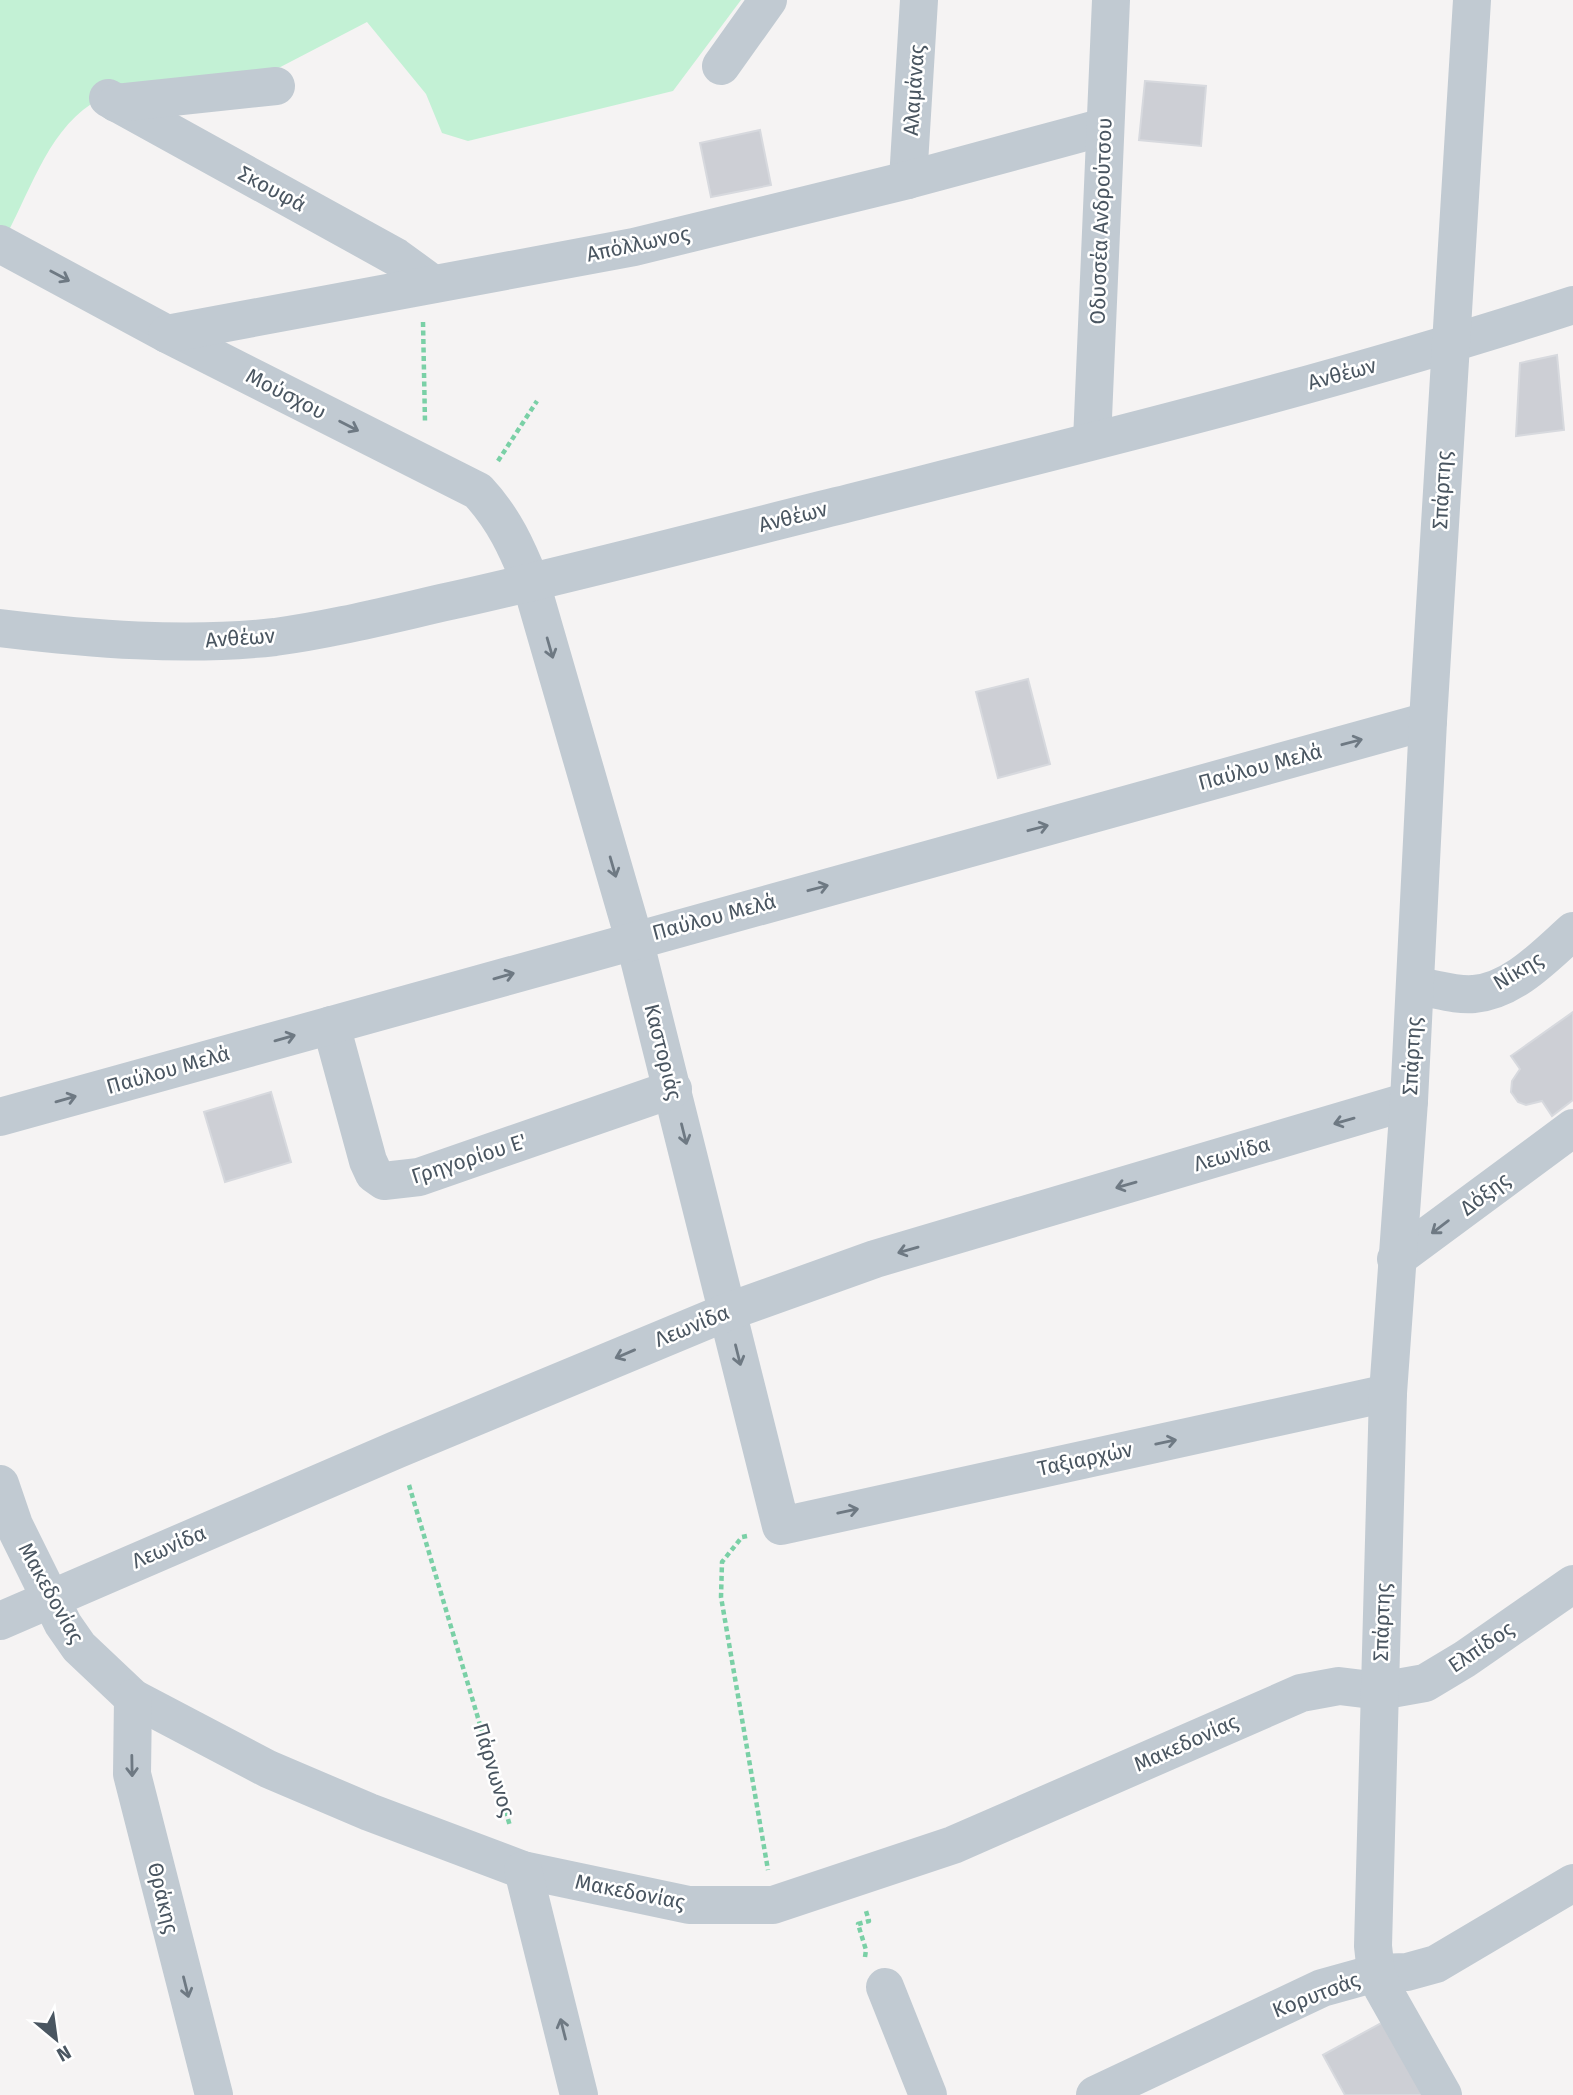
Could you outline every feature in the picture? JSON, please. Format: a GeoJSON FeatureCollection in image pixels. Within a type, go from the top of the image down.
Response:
{"type":"FeatureCollection","features":[{"type":"Feature","properties":{"kind":"street"},"geometry":{"type":"LineString","coordinates":[[721,66],[768,0]]}},
{"type":"Feature","properties":{"kind":"street","name":"Αλαμάνας"},"geometry":{"type":"LineString","coordinates":[[908,180],[919,0]]}},
{"type":"Feature","properties":{"kind":"street","name":"Οδυσσέα Ανδρούτσου"},"geometry":{"type":"LineString","coordinates":[[1092,441],[1111,0]]}},
{"type":"Feature","properties":{"kind":"street","name":"Σπάρτης"},"geometry":{"type":"LineString","coordinates":[[1443,2095],[1376,1973],[1373,1946],[1388,1393],[1409,1101],[1428,721],[1472,0]]}},
{"type":"Feature","properties":{"kind":"street","name":"Σκουφά"},"geometry":{"type":"LineString","coordinates":[[276,86],[112,101],[397,257],[428,286]]}},
{"type":"Feature","properties":{"kind":"street","name":"Απόλλωνος"},"geometry":{"type":"LineString","coordinates":[[167,334],[634,247],[908,180],[1104,127]]}},
{"type":"Feature","properties":{"kind":"street","name":"Μούσχου"},"geometry":{"type":"LineString","coordinates":[[0,244],[167,334],[478,491],[496,510],[513,536],[531,583]]}},
{"type":"Feature","properties":{"kind":"street","name":"Ανθέων"},"geometry":{"type":"LineString","coordinates":[[0,628],[73,637],[188,642],[272,637],[321,630],[531,583],[1092,441],[1451,345],[1573,305]]}},
{"type":"Feature","properties":{"kind":"street","name":"Καστοριάς"},"geometry":{"type":"LineString","coordinates":[[531,583],[634,939],[781,1526]]}},
{"type":"Feature","properties":{"kind":"street","name":"Παύλου Μελά"},"geometry":{"type":"LineString","coordinates":[[0,1117],[634,939],[1428,721]]}},
{"type":"Feature","properties":{"kind":"street","name":"Νίκης"},"geometry":{"type":"LineString","coordinates":[[1415,986],[1474,994],[1508,982],[1539,962],[1573,931]]}},
{"type":"Feature","properties":{"kind":"street","name":"Γρηγορίου Ε'"},"geometry":{"type":"LineString","coordinates":[[331,1025],[368,1161],[374,1174],[384,1181],[419,1177],[673,1089]]}},
{"type":"Feature","properties":{"kind":"street","name":"Λεωνίδα"},"geometry":{"type":"LineString","coordinates":[[0,1621],[398,1448],[727,1312],[875,1259],[1409,1101]]}},
{"type":"Feature","properties":{"kind":"street","name":"Δόξης"},"geometry":{"type":"LineString","coordinates":[[1396,1259],[1573,1128]]}},
{"type":"Feature","properties":{"kind":"street","name":"Ταξιαρχών"},"geometry":{"type":"LineString","coordinates":[[781,1526],[1388,1393]]}},
{"type":"Feature","properties":{"kind":"street","name":"Μακεδονίας"},"geometry":{"type":"LineString","coordinates":[[0,1483],[14,1525],[50,1598],[79,1647],[134,1698],[268,1769],[369,1812],[523,1870],[689,1905],[774,1905],[953,1845],[1301,1693],[1339,1686],[1380,1691]]}},
{"type":"Feature","properties":{"kind":"street","name":"Ελπίδος"},"geometry":{"type":"LineString","coordinates":[[1380,1691],[1425,1683],[1465,1659],[1573,1584]]}},
{"type":"Feature","properties":{"kind":"street","name":"Θράκης"},"geometry":{"type":"LineString","coordinates":[[134,1698],[132,1774],[214,2095]]}},
{"type":"Feature","properties":{"kind":"street"},"geometry":{"type":"LineString","coordinates":[[523,1870],[579,2095]]}},
{"type":"Feature","properties":{"kind":"street","name":"Κορυτσάς"},"geometry":{"type":"LineString","coordinates":[[1095,2095],[1322,1988],[1376,1973],[1407,1972],[1436,1964],[1573,1883]]}},
{"type":"Feature","properties":{"kind":"street"},"geometry":{"type":"LineString","coordinates":[[884,1987],[928,2095]]}},
{"type":"Feature","properties":{"kind":"path"},"geometry":{"type":"LineString","coordinates":[[425,464],[428,286]]}},
{"type":"Feature","properties":{"kind":"path"},"geometry":{"type":"LineString","coordinates":[[478,491],[537,401]]}},
{"type":"Feature","properties":{"kind":"path","name":"Πάρνωνος"},"geometry":{"type":"LineString","coordinates":[[398,1448],[523,1870]]}},
{"type":"Feature","properties":{"kind":"path"},"geometry":{"type":"LineString","coordinates":[[774,1905],[722,1585],[722,1562],[742,1537],[781,1526]]}},
{"type":"Feature","properties":{"kind":"path"},"geometry":{"type":"LineString","coordinates":[[834,1884],[843,1913],[864,1906],[869,1921],[858,1924],[866,1950],[862,1974],[884,1987]]}},
{"type":"Feature","properties":{"kind":"green space"},"geometry":{"type":"Polygon","coordinates":[[[0,0],[741,0],[673,91],[468,141],[442,133],[426,94],[367,22],[236,90],[100,99],[83,110],[56,140],[34,177],[7,234],[0,230],[0,0]]]}},
{"type":"Feature","properties":{"kind":"building"},"geometry":{"type":"Polygon","coordinates":[[[1145,81],[1206,86],[1201,146],[1139,140],[1145,81]]]}},
{"type":"Feature","properties":{"kind":"building"},"geometry":{"type":"Polygon","coordinates":[[[760,130],[771,185],[711,197],[700,143],[760,130]]]}},
{"type":"Feature","properties":{"kind":"building"},"geometry":{"type":"Polygon","coordinates":[[[1557,355],[1564,430],[1516,436],[1520,363],[1557,355]]]}},
{"type":"Feature","properties":{"kind":"building"},"geometry":{"type":"Polygon","coordinates":[[[1028,679],[1050,764],[998,778],[976,692],[1028,679]]]}},
{"type":"Feature","properties":{"kind":"building"},"geometry":{"type":"Polygon","coordinates":[[[1573,1012],[1573,1100],[1552,1116],[1542,1101],[1526,1105],[1518,1102],[1511,1092],[1512,1081],[1520,1069],[1511,1056],[1573,1012]]]}},
{"type":"Feature","properties":{"kind":"building"},"geometry":{"type":"Polygon","coordinates":[[[271,1092],[291,1162],[225,1182],[204,1112],[271,1092]]]}},
{"type":"Feature","properties":{"kind":"building"},"geometry":{"type":"Polygon","coordinates":[[[1383,2022],[1424,2095],[1345,2095],[1323,2055],[1383,2022]]]}}]}
